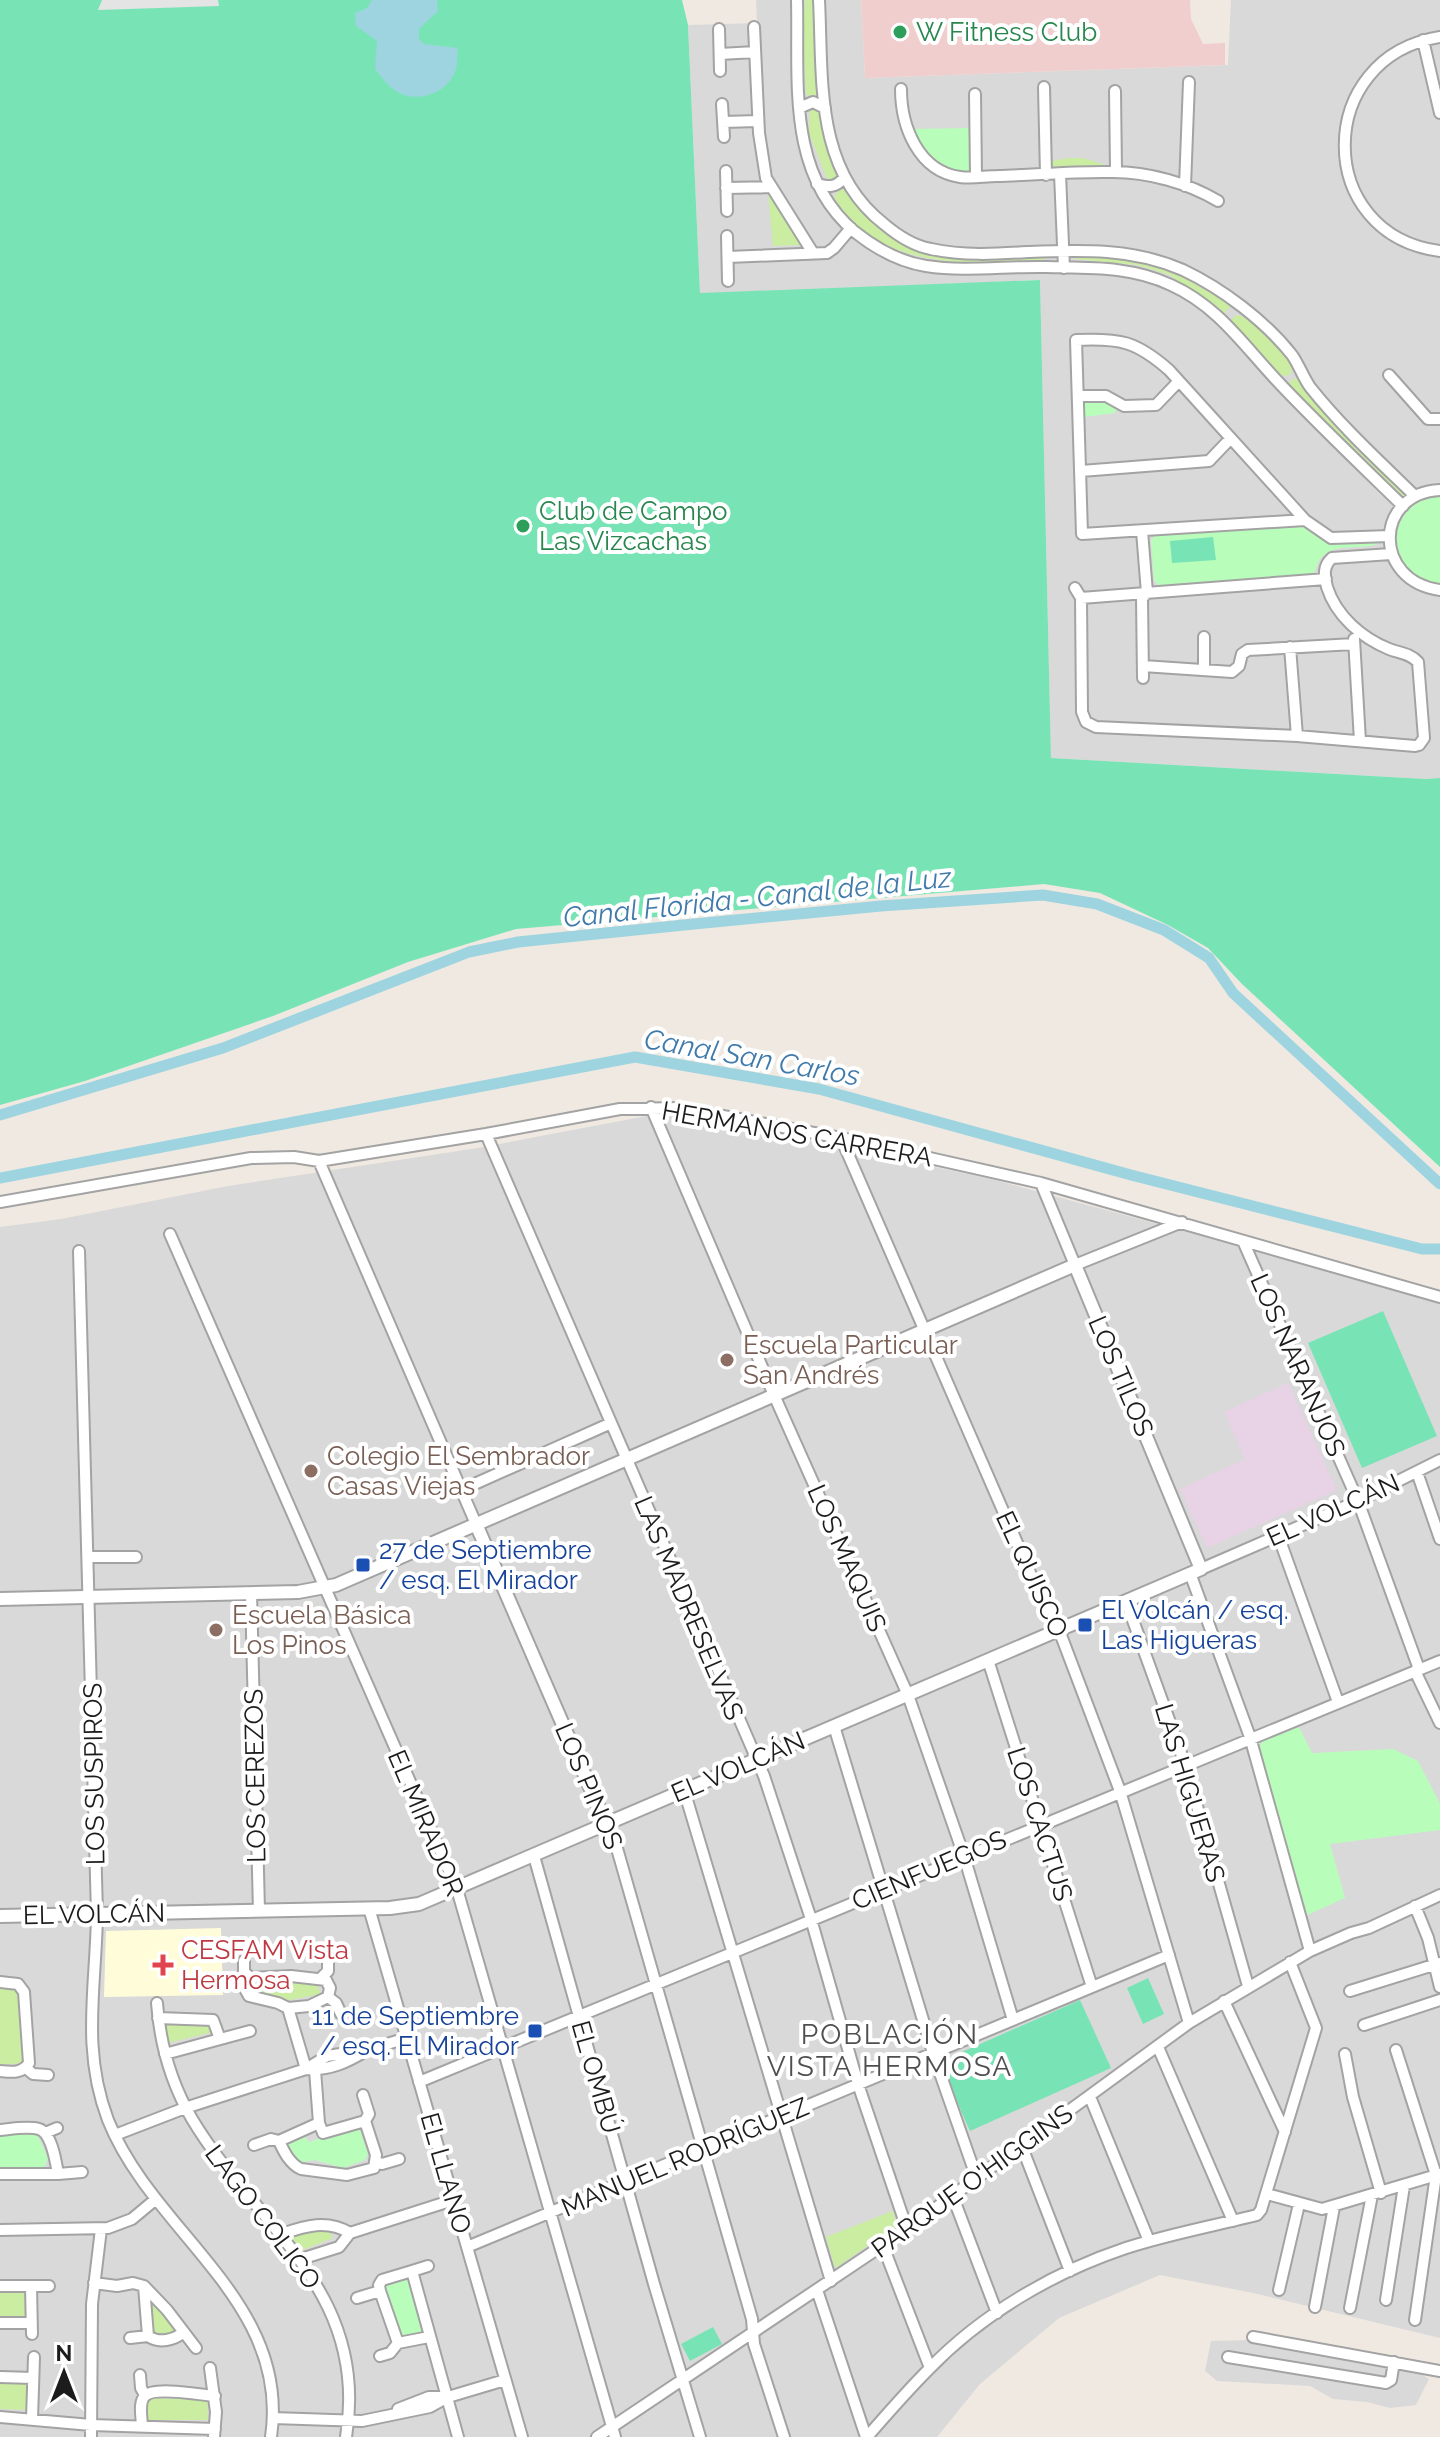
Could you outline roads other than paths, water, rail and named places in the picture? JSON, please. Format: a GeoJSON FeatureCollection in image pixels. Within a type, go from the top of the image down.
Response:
{"type":"FeatureCollection","features":[{"type":"Feature","properties":{"kind":"street"},"geometry":{"type":"LineString","coordinates":[[797,0],[799,108],[805,155],[817,184],[851,228],[883,250],[922,265],[952,268],[1118,268],[1152,277],[1184,291],[1224,320],[1274,377],[1403,506]]}},
{"type":"Feature","properties":{"kind":"street"},"geometry":{"type":"LineString","coordinates":[[819,0],[830,142],[844,178],[860,201],[880,221],[928,249],[989,254],[1113,251],[1157,261],[1198,278],[1274,334],[1308,384],[1350,432],[1415,496]]}},
{"type":"Feature","properties":{"kind":"street"},"geometry":{"type":"LineString","coordinates":[[754,27],[761,157],[771,187],[813,253]]}},
{"type":"Feature","properties":{"kind":"street"},"geometry":{"type":"LineString","coordinates":[[719,29],[720,71]]}},
{"type":"Feature","properties":{"kind":"street"},"geometry":{"type":"LineString","coordinates":[[1440,37],[1423,40],[1388,57],[1361,84],[1346,119],[1344,157],[1356,193],[1379,223],[1411,244],[1440,251]]}},
{"type":"Feature","properties":{"kind":"street"},"geometry":{"type":"LineString","coordinates":[[1423,40],[1440,113]]}},
{"type":"Feature","properties":{"kind":"street"},"geometry":{"type":"LineString","coordinates":[[720,54],[755,52]]}},
{"type":"Feature","properties":{"kind":"street"},"geometry":{"type":"LineString","coordinates":[[1185,186],[1189,82]]}},
{"type":"Feature","properties":{"kind":"street"},"geometry":{"type":"LineString","coordinates":[[1044,87],[1046,175]]}},
{"type":"Feature","properties":{"kind":"street"},"geometry":{"type":"LineString","coordinates":[[901,89],[903,120],[918,150],[928,161],[950,174],[976,177],[1116,171],[1185,186],[1218,201]]}},
{"type":"Feature","properties":{"kind":"street"},"geometry":{"type":"LineString","coordinates":[[1115,91],[1116,171]]}},
{"type":"Feature","properties":{"kind":"street"},"geometry":{"type":"LineString","coordinates":[[975,94],[976,177]]}},
{"type":"Feature","properties":{"kind":"street"},"geometry":{"type":"LineString","coordinates":[[799,108],[813,102],[825,108]]}},
{"type":"Feature","properties":{"kind":"street"},"geometry":{"type":"LineString","coordinates":[[722,104],[724,137]]}},
{"type":"Feature","properties":{"kind":"street"},"geometry":{"type":"LineString","coordinates":[[723,122],[758,121]]}},
{"type":"Feature","properties":{"kind":"street"},"geometry":{"type":"LineString","coordinates":[[726,171],[727,211]]}},
{"type":"Feature","properties":{"kind":"street"},"geometry":{"type":"LineString","coordinates":[[1060,174],[1064,268]]}},
{"type":"Feature","properties":{"kind":"street"},"geometry":{"type":"LineString","coordinates":[[817,184],[830,187],[844,178]]}},
{"type":"Feature","properties":{"kind":"street"},"geometry":{"type":"LineString","coordinates":[[726,188],[771,187]]}},
{"type":"Feature","properties":{"kind":"street"},"geometry":{"type":"LineString","coordinates":[[728,257],[827,253],[851,228]]}},
{"type":"Feature","properties":{"kind":"street"},"geometry":{"type":"LineString","coordinates":[[727,236],[728,281]]}},
{"type":"Feature","properties":{"kind":"street"},"geometry":{"type":"LineString","coordinates":[[1224,320],[1227,309],[1240,308]]}},
{"type":"Feature","properties":{"kind":"street"},"geometry":{"type":"LineString","coordinates":[[1305,520],[1082,534],[1076,340],[1118,340],[1146,350],[1179,381],[1305,520],[1331,538],[1390,536]]}},
{"type":"Feature","properties":{"kind":"street"},"geometry":{"type":"LineString","coordinates":[[1274,377],[1288,383],[1297,377],[1300,369]]}},
{"type":"Feature","properties":{"kind":"street"},"geometry":{"type":"LineString","coordinates":[[1389,375],[1428,419],[1440,419]]}},
{"type":"Feature","properties":{"kind":"street"},"geometry":{"type":"LineString","coordinates":[[1078,396],[1106,396],[1124,406],[1156,405],[1179,381]]}},
{"type":"Feature","properties":{"kind":"street"},"geometry":{"type":"LineString","coordinates":[[1081,471],[1209,461],[1230,439]]}},
{"type":"Feature","properties":{"kind":"street"},"geometry":{"type":"LineString","coordinates":[[1440,490],[1415,496],[1403,506],[1394,518],[1390,536],[1391,554],[1409,579],[1425,588],[1440,590]]}},
{"type":"Feature","properties":{"kind":"street"},"geometry":{"type":"LineString","coordinates":[[1142,531],[1147,593],[1142,598],[1143,672],[1204,669],[1232,672],[1239,666],[1242,654],[1248,650],[1354,644]]}},
{"type":"Feature","properties":{"kind":"street"},"geometry":{"type":"LineString","coordinates":[[1360,741],[1353,629],[1329,591],[1325,568],[1332,558],[1391,554]]}},
{"type":"Feature","properties":{"kind":"street"},"geometry":{"type":"LineString","coordinates":[[1326,579],[1147,593],[1078,593],[1082,712],[1086,722],[1096,727],[1419,745],[1424,738],[1416,660],[1353,629]]}},
{"type":"Feature","properties":{"kind":"street"},"geometry":{"type":"LineString","coordinates":[[1204,637],[1204,669]]}},
{"type":"Feature","properties":{"kind":"street"},"geometry":{"type":"LineString","coordinates":[[1290,647],[1297,736]]}},
{"type":"Feature","properties":{"kind":"street"},"geometry":{"type":"LineString","coordinates":[[1232,672],[1232,686]]}},
{"type":"Feature","properties":{"kind":"street","name":"LOS MAQUIS"},"geometry":{"type":"LineString","coordinates":[[651,1107],[774,1395],[908,1695],[964,1856],[1013,2020]]}},
{"type":"Feature","properties":{"kind":"street","name":"HERMANOS CARRERA"},"geometry":{"type":"LineString","coordinates":[[0,1202],[251,1158],[294,1157],[319,1161],[620,1109],[680,1108],[841,1138],[1041,1183],[1440,1297]]}},
{"type":"Feature","properties":{"kind":"street","name":"LAS MADRESELVAS"},"geometry":{"type":"LineString","coordinates":[[486,1134],[764,1776],[811,1919],[858,2084],[907,2229]]}},
{"type":"Feature","properties":{"kind":"street","name":"EL QUISCO"},"geometry":{"type":"LineString","coordinates":[[841,1138],[1034,1582],[1059,1630],[1120,1791],[1189,2023]]}},
{"type":"Feature","properties":{"kind":"street","name":"LOS PINOS"},"geometry":{"type":"LineString","coordinates":[[319,1161],[614,1838],[752,2319],[754,2344],[784,2437]]}},
{"type":"Feature","properties":{"kind":"street","name":"LOS TILOS"},"geometry":{"type":"LineString","coordinates":[[1041,1183],[1195,1571],[1250,1737],[1310,1951]]}},
{"type":"Feature","properties":{"kind":"street"},"geometry":{"type":"LineString","coordinates":[[0,1599],[251,1593],[325,1588],[1075,1265],[1182,1222]]}},
{"type":"Feature","properties":{"kind":"street","name":"EL MIRADOR"},"geometry":{"type":"LineString","coordinates":[[170,1234],[457,1889],[614,2432]]}},
{"type":"Feature","properties":{"kind":"street","name":"LOS NARANJOS"},"geometry":{"type":"LineString","coordinates":[[1243,1241],[1358,1501],[1417,1670],[1439,1720]]}},
{"type":"Feature","properties":{"kind":"street","name":"LOS SUSPIROS"},"geometry":{"type":"LineString","coordinates":[[79,1251],[97,1914],[91,2045],[99,2091],[115,2135],[137,2173],[236,2299],[256,2331],[269,2370],[273,2418],[271,2437]]}},
{"type":"Feature","properties":{"kind":"street"},"geometry":{"type":"LineString","coordinates":[[461,1490],[609,1424]]}},
{"type":"Feature","properties":{"kind":"street","name":"EL VOLCÁN"},"geometry":{"type":"LineString","coordinates":[[0,1916],[411,1906],[457,1889],[1358,1501],[1440,1460]]}},
{"type":"Feature","properties":{"kind":"street"},"geometry":{"type":"LineString","coordinates":[[1417,1472],[1440,1539]]}},
{"type":"Feature","properties":{"kind":"street"},"geometry":{"type":"LineString","coordinates":[[1278,1535],[1338,1702]]}},
{"type":"Feature","properties":{"kind":"street"},"geometry":{"type":"LineString","coordinates":[[88,1557],[136,1557]]}},
{"type":"Feature","properties":{"kind":"street","name":"LOS CEREZOS"},"geometry":{"type":"LineString","coordinates":[[251,1593],[259,1911]]}},
{"type":"Feature","properties":{"kind":"street","name":"LAS HIGUERAS"},"geometry":{"type":"LineString","coordinates":[[1126,1601],[1185,1764],[1248,1986]]}},
{"type":"Feature","properties":{"kind":"street","name":"LOS CACTUS"},"geometry":{"type":"LineString","coordinates":[[988,1660],[1092,1987]]}},
{"type":"Feature","properties":{"kind":"street","name":"CIENFUEGOS"},"geometry":{"type":"LineString","coordinates":[[419,2082],[1440,1661]]}},
{"type":"Feature","properties":{"kind":"street"},"geometry":{"type":"LineString","coordinates":[[834,1726],[933,2053],[977,2179]]}},
{"type":"Feature","properties":{"kind":"street"},"geometry":{"type":"LineString","coordinates":[[684,1790],[831,2281]]}},
{"type":"Feature","properties":{"kind":"street","name":"EL OMBÚ"},"geometry":{"type":"LineString","coordinates":[[534,1856],[700,2437]]}},
{"type":"Feature","properties":{"kind":"street","name":"PARQUE O'HIGGINS"},"geometry":{"type":"LineString","coordinates":[[597,2437],[614,2432],[683,2381],[883,2246],[1189,2023],[1310,1951],[1440,1895]]}},
{"type":"Feature","properties":{"kind":"street"},"geometry":{"type":"LineString","coordinates":[[1415,1906],[1437,1964],[1440,1987]]}},
{"type":"Feature","properties":{"kind":"street","name":"EL LLANO"},"geometry":{"type":"LineString","coordinates":[[369,1908],[522,2437]]}},
{"type":"Feature","properties":{"kind":"street","name":"MANUEL RODRÍGUEZ"},"geometry":{"type":"LineString","coordinates":[[467,2247],[1169,1955]]}},
{"type":"Feature","properties":{"kind":"street"},"geometry":{"type":"LineString","coordinates":[[244,1961],[244,1972],[251,1978],[326,1980],[330,1988],[328,1997]]}},
{"type":"Feature","properties":{"kind":"street"},"geometry":{"type":"LineString","coordinates":[[321,1978],[328,1971],[328,1961]]}},
{"type":"Feature","properties":{"kind":"street"},"geometry":{"type":"LineString","coordinates":[[817,2290],[866,2437],[930,2368],[997,2313],[1070,2271],[1149,2241],[1257,2215],[1267,2194],[1316,2026],[1290,1962]]}},
{"type":"Feature","properties":{"kind":"street"},"geometry":{"type":"LineString","coordinates":[[1350,1991],[1437,1964]]}},
{"type":"Feature","properties":{"kind":"street"},"geometry":{"type":"LineString","coordinates":[[251,1978],[244,1987],[249,1996],[288,2008],[309,2006],[328,1997]]}},
{"type":"Feature","properties":{"kind":"street"},"geometry":{"type":"LineString","coordinates":[[0,1982],[18,1984],[24,1992],[29,2063],[17,2072],[0,2071]]}},
{"type":"Feature","properties":{"kind":"street"},"geometry":{"type":"LineString","coordinates":[[328,1997],[336,2003],[341,2014]]}},
{"type":"Feature","properties":{"kind":"street"},"geometry":{"type":"LineString","coordinates":[[1364,2025],[1440,2000]]}},
{"type":"Feature","properties":{"kind":"street"},"geometry":{"type":"LineString","coordinates":[[1224,2001],[1285,2132]]}},
{"type":"Feature","properties":{"kind":"street","name":"LAGO COLICO"},"geometry":{"type":"LineString","coordinates":[[157,2003],[165,2054],[185,2108],[213,2150],[301,2259],[325,2300],[341,2343],[347,2376],[349,2423],[346,2437]]}},
{"type":"Feature","properties":{"kind":"street"},"geometry":{"type":"LineString","coordinates":[[288,2008],[310,2070],[323,2133],[365,2121],[369,2114],[363,2095]]}},
{"type":"Feature","properties":{"kind":"street"},"geometry":{"type":"LineString","coordinates":[[158,2018],[213,2020],[220,2039]]}},
{"type":"Feature","properties":{"kind":"street"},"geometry":{"type":"LineString","coordinates":[[165,2054],[250,2031]]}},
{"type":"Feature","properties":{"kind":"street"},"geometry":{"type":"LineString","coordinates":[[115,2135],[185,2108],[310,2070],[313,2063],[327,2056],[367,2050],[407,2038]]}},
{"type":"Feature","properties":{"kind":"street"},"geometry":{"type":"LineString","coordinates":[[1158,2047],[1233,2221]]}},
{"type":"Feature","properties":{"kind":"street"},"geometry":{"type":"LineString","coordinates":[[1396,2050],[1438,2174],[1415,2320]]}},
{"type":"Feature","properties":{"kind":"street"},"geometry":{"type":"LineString","coordinates":[[1345,2054],[1376,2194],[1350,2308]]}},
{"type":"Feature","properties":{"kind":"street"},"geometry":{"type":"LineString","coordinates":[[26,2068],[33,2074],[48,2075]]}},
{"type":"Feature","properties":{"kind":"street"},"geometry":{"type":"LineString","coordinates":[[1090,2097],[1149,2241]]}},
{"type":"Feature","properties":{"kind":"street"},"geometry":{"type":"LineString","coordinates":[[279,2141],[294,2166],[347,2175],[374,2168],[376,2162],[365,2121]]}},
{"type":"Feature","properties":{"kind":"street"},"geometry":{"type":"LineString","coordinates":[[254,2145],[271,2139],[279,2141],[319,2123]]}},
{"type":"Feature","properties":{"kind":"street"},"geometry":{"type":"LineString","coordinates":[[45,2133],[57,2128]]}},
{"type":"Feature","properties":{"kind":"street"},"geometry":{"type":"LineString","coordinates":[[0,2130],[39,2129],[45,2133],[56,2157],[58,2174]]}},
{"type":"Feature","properties":{"kind":"street"},"geometry":{"type":"LineString","coordinates":[[1022,2147],[1070,2271]]}},
{"type":"Feature","properties":{"kind":"street"},"geometry":{"type":"LineString","coordinates":[[376,2162],[382,2164],[399,2159]]}},
{"type":"Feature","properties":{"kind":"street"},"geometry":{"type":"LineString","coordinates":[[0,2174],[82,2172]]}},
{"type":"Feature","properties":{"kind":"street"},"geometry":{"type":"LineString","coordinates":[[1267,2194],[1322,2209],[1438,2174]]}},
{"type":"Feature","properties":{"kind":"street"},"geometry":{"type":"LineString","coordinates":[[1386,2300],[1404,2186]]}},
{"type":"Feature","properties":{"kind":"street"},"geometry":{"type":"LineString","coordinates":[[953,2197],[997,2313]]}},
{"type":"Feature","properties":{"kind":"street"},"geometry":{"type":"LineString","coordinates":[[0,2230],[101,2229],[132,2219],[156,2199]]}},
{"type":"Feature","properties":{"kind":"street"},"geometry":{"type":"LineString","coordinates":[[301,2259],[339,2247],[350,2233],[453,2200]]}},
{"type":"Feature","properties":{"kind":"street"},"geometry":{"type":"LineString","coordinates":[[1279,2290],[1299,2204]]}},
{"type":"Feature","properties":{"kind":"street"},"geometry":{"type":"LineString","coordinates":[[1315,2307],[1334,2207]]}},
{"type":"Feature","properties":{"kind":"street"},"geometry":{"type":"LineString","coordinates":[[282,2234],[329,2224],[350,2233]]}},
{"type":"Feature","properties":{"kind":"street"},"geometry":{"type":"LineString","coordinates":[[91,2437],[94,2283],[101,2229]]}},
{"type":"Feature","properties":{"kind":"street"},"geometry":{"type":"LineString","coordinates":[[883,2246],[930,2368]]}},
{"type":"Feature","properties":{"kind":"street"},"geometry":{"type":"LineString","coordinates":[[398,2343],[379,2285],[382,2280],[428,2266]]}},
{"type":"Feature","properties":{"kind":"street"},"geometry":{"type":"LineString","coordinates":[[412,2271],[458,2437]]}},
{"type":"Feature","properties":{"kind":"street"},"geometry":{"type":"LineString","coordinates":[[94,2283],[144,2286],[196,2348]]}},
{"type":"Feature","properties":{"kind":"street"},"geometry":{"type":"LineString","coordinates":[[0,2286],[49,2286]]}},
{"type":"Feature","properties":{"kind":"street"},"geometry":{"type":"LineString","coordinates":[[0,2323],[32,2329],[31,2286]]}},
{"type":"Feature","properties":{"kind":"street"},"geometry":{"type":"LineString","coordinates":[[144,2286],[148,2336]]}},
{"type":"Feature","properties":{"kind":"street"},"geometry":{"type":"LineString","coordinates":[[357,2298],[380,2291]]}},
{"type":"Feature","properties":{"kind":"street"},"geometry":{"type":"LineString","coordinates":[[130,2338],[148,2336],[156,2341],[169,2340],[184,2332]]}},
{"type":"Feature","properties":{"kind":"street"},"geometry":{"type":"LineString","coordinates":[[380,2356],[390,2353],[398,2343],[429,2337]]}},
{"type":"Feature","properties":{"kind":"street"},"geometry":{"type":"LineString","coordinates":[[1253,2337],[1440,2371]]}},
{"type":"Feature","properties":{"kind":"street"},"geometry":{"type":"LineString","coordinates":[[1294,2367],[1298,2346]]}},
{"type":"Feature","properties":{"kind":"street"},"geometry":{"type":"LineString","coordinates":[[32,2419],[34,2357]]}},
{"type":"Feature","properties":{"kind":"street"},"geometry":{"type":"LineString","coordinates":[[1228,2357],[1386,2383],[1391,2380],[1394,2362]]}},
{"type":"Feature","properties":{"kind":"street"},"geometry":{"type":"LineString","coordinates":[[0,2417],[214,2433],[215,2396],[210,2368]]}},
{"type":"Feature","properties":{"kind":"street"},"geometry":{"type":"LineString","coordinates":[[140,2375],[145,2395]]}},
{"type":"Feature","properties":{"kind":"street"},"geometry":{"type":"LineString","coordinates":[[0,2377],[33,2378]]}},
{"type":"Feature","properties":{"kind":"street"},"geometry":{"type":"LineString","coordinates":[[273,2418],[349,2423],[430,2407],[448,2397],[505,2380]]}},
{"type":"Feature","properties":{"kind":"street"},"geometry":{"type":"LineString","coordinates":[[142,2427],[141,2403],[145,2395],[151,2392],[215,2396]]}},
{"type":"Feature","properties":{"kind":"water"},"geometry":{"type":"Polygon","coordinates":[[[372,0],[437,0],[438,11],[419,29],[419,39],[424,44],[458,48],[455,71],[443,88],[418,97],[401,94],[375,69],[377,41],[356,26],[355,13],[367,8],[372,0]]]}},
{"type":"Feature","properties":{"kind":"waterway","name":"Canal Florida - Canal de la Luz"},"geometry":{"type":"LineString","coordinates":[[0,1115],[223,1048],[469,952],[518,942],[684,925],[881,906],[1043,895],[1097,904],[1164,930],[1209,958],[1233,993],[1440,1184]]}},
{"type":"Feature","properties":{"kind":"waterway","name":"Canal San Carlos"},"geometry":{"type":"LineString","coordinates":[[0,1178],[635,1057],[819,1089],[1131,1175],[1422,1249],[1440,1249]]}},
{"type":"Feature","properties":{"kind":"place","name":"W Fitness Club"},"geometry":{"type":"Point","coordinates":[900,32]}},
{"type":"Feature","properties":{"kind":"place","name":"Club de Campo Las Vizcachas"},"geometry":{"type":"Point","coordinates":[523,526]}},
{"type":"Feature","properties":{"kind":"place","name":"Escuela Particular San Andrés"},"geometry":{"type":"Point","coordinates":[727,1360]}},
{"type":"Feature","properties":{"kind":"place","name":"Colegio El Sembrador Casas Viejas"},"geometry":{"type":"Point","coordinates":[311,1471]}},
{"type":"Feature","properties":{"kind":"place","name":"27 de Septiembre / esq. El Mirador"},"geometry":{"type":"Point","coordinates":[363,1565]}},
{"type":"Feature","properties":{"kind":"place","name":"El Volcán / esq. Las Higueras"},"geometry":{"type":"Point","coordinates":[1085,1625]}},
{"type":"Feature","properties":{"kind":"place","name":"Escuela Básica Los Pinos"},"geometry":{"type":"Point","coordinates":[216,1630]}},
{"type":"Feature","properties":{"kind":"place","name":"CESFAM Vista Hermosa"},"geometry":{"type":"Point","coordinates":[163,1965]}},
{"type":"Feature","properties":{"kind":"place","name":"11 de Septiembre / esq. El Mirador"},"geometry":{"type":"Point","coordinates":[535,2031]}},
{"type":"Feature","properties":{"kind":"district","name":"POBLACIÓN VISTA HERMOSA"},"geometry":{"type":"Point","coordinates":[890,2050]}}]}
